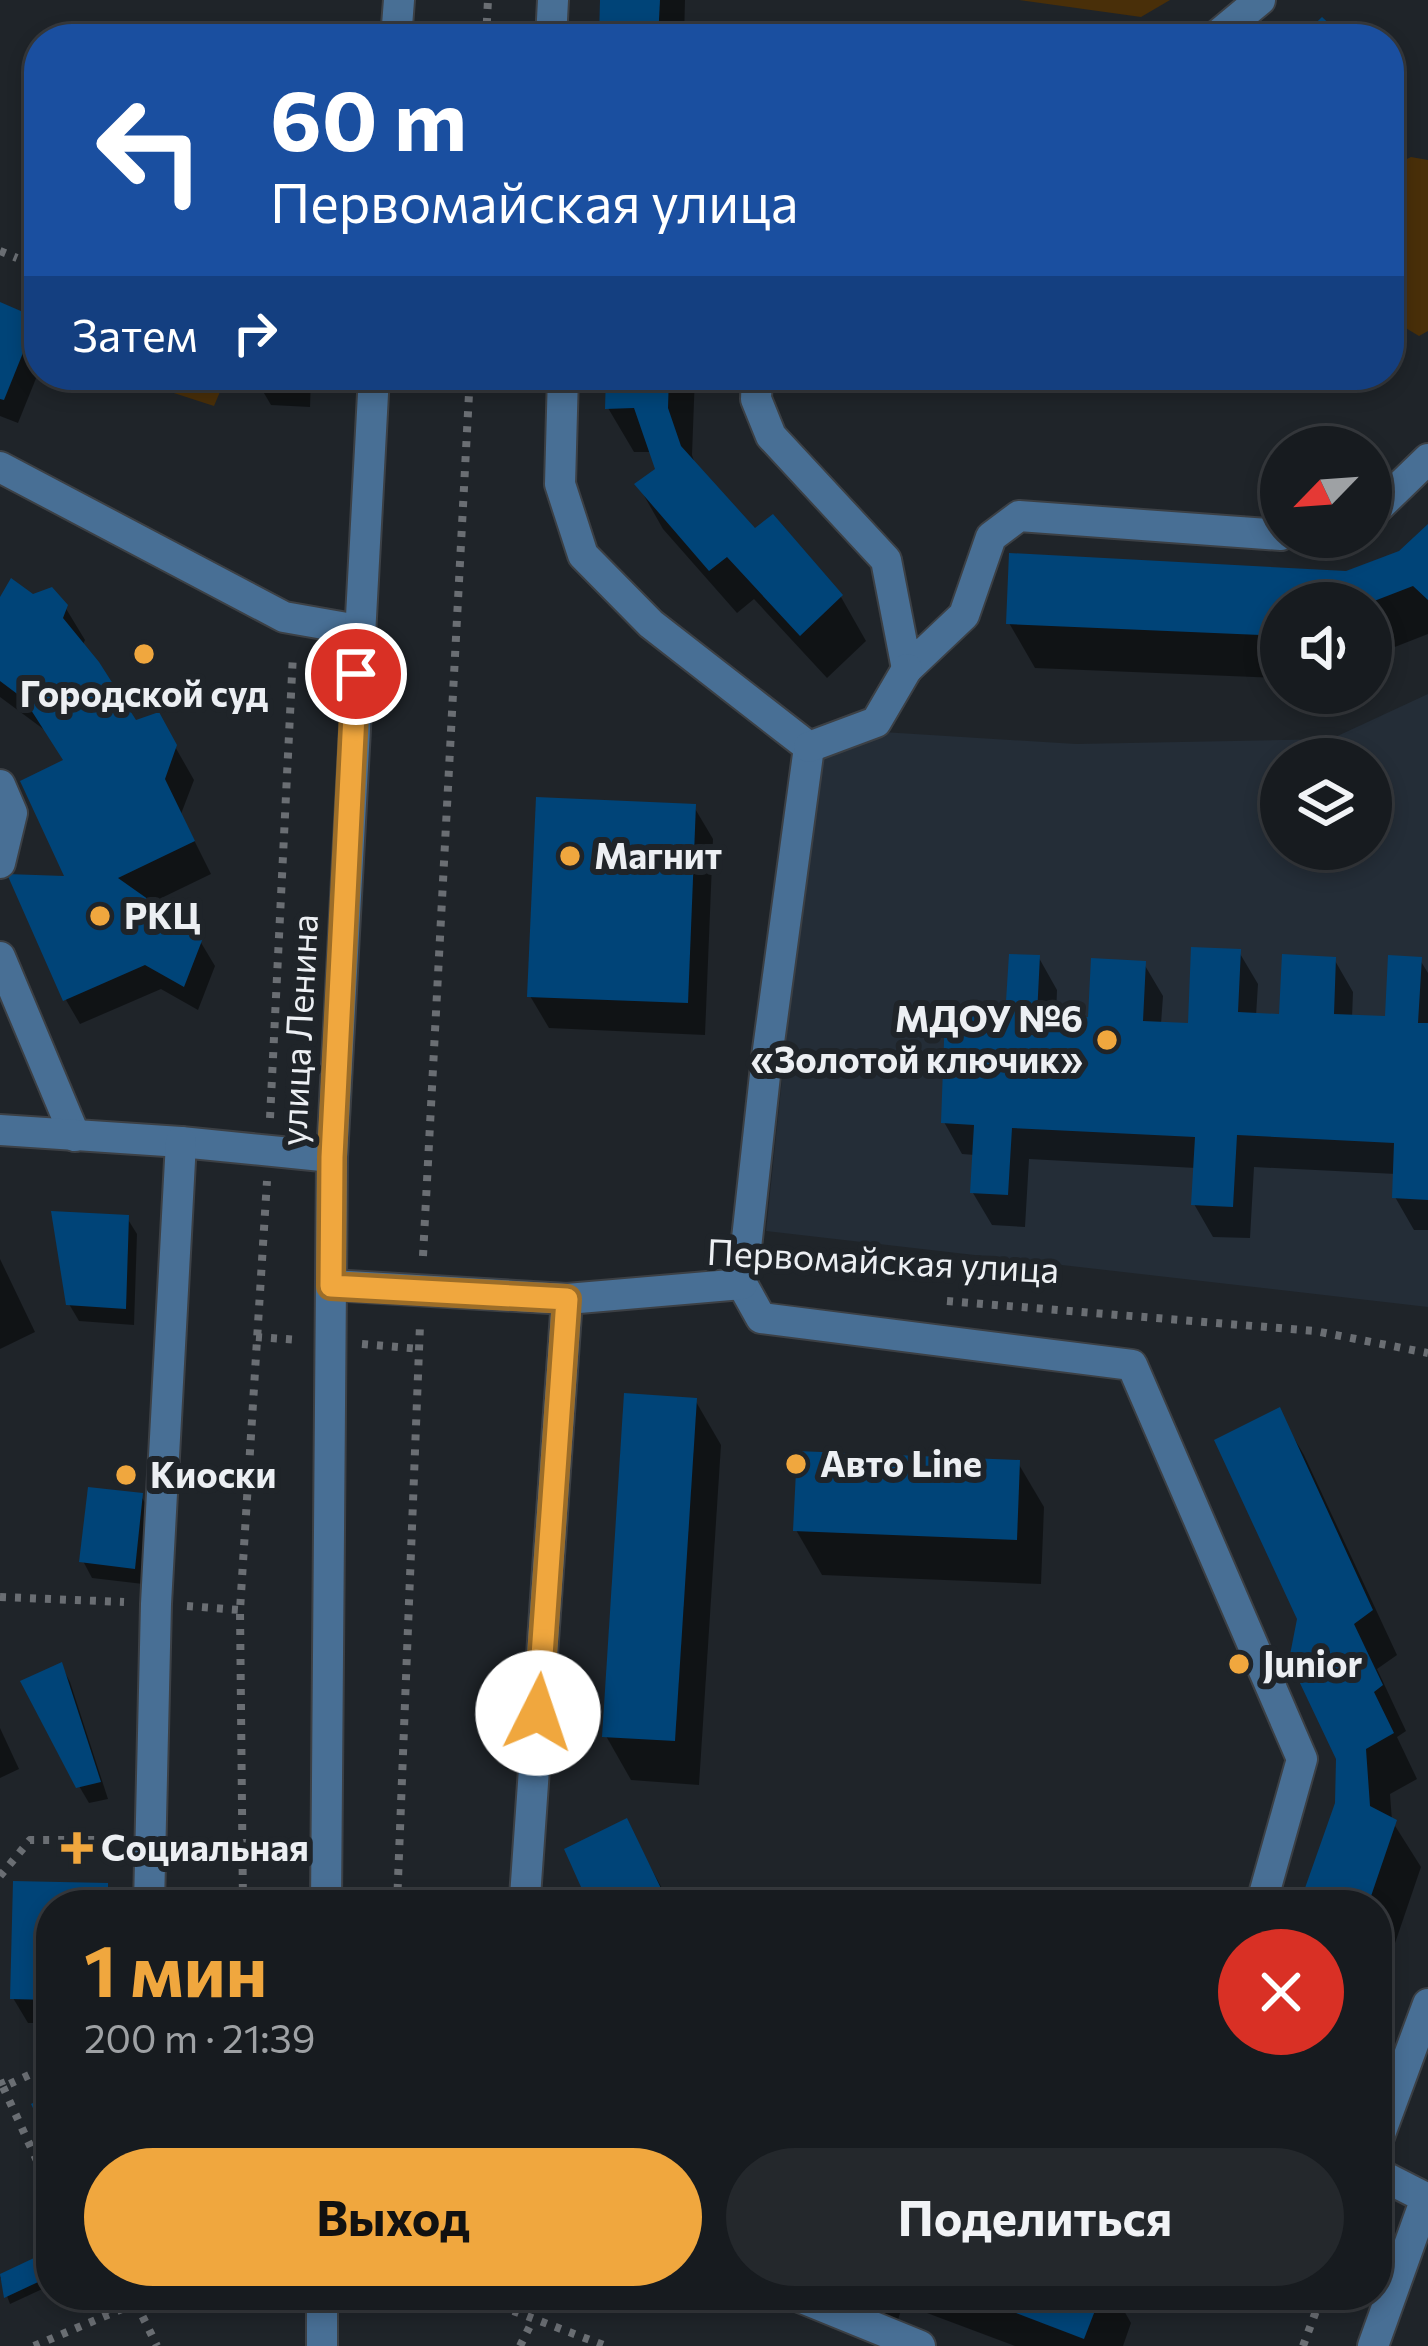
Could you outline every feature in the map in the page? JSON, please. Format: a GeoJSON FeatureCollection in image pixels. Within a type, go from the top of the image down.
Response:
{"type":"FeatureCollection","features":[{"type":"Feature","properties":{"kind":"street"},"geometry":{"type":"LineString","coordinates":[[1231,24],[1260,0]]}},
{"type":"Feature","properties":{"kind":"street","name":"улица Ленина"},"geometry":{"type":"LineString","coordinates":[[326,1890],[332,1157],[373,390]]}},
{"type":"Feature","properties":{"kind":"street"},"geometry":{"type":"LineString","coordinates":[[562,390],[560,484],[583,555],[651,624],[809,747]]}},
{"type":"Feature","properties":{"kind":"street"},"geometry":{"type":"LineString","coordinates":[[756,390],[771,436],[886,560],[907,669]]}},
{"type":"Feature","properties":{"kind":"street"},"geometry":{"type":"LineString","coordinates":[[1392,494],[1428,460]]}},
{"type":"Feature","properties":{"kind":"street"},"geometry":{"type":"LineString","coordinates":[[0,467],[284,617],[358,630]]}},
{"type":"Feature","properties":{"kind":"street"},"geometry":{"type":"LineString","coordinates":[[809,747],[876,722],[907,669],[964,615],[991,537],[1018,516],[1260,533]]}},
{"type":"Feature","properties":{"kind":"street"},"geometry":{"type":"LineString","coordinates":[[809,747],[766,1057],[742,1284],[761,1318],[1132,1365],[1302,1760],[1265,1890]]}},
{"type":"Feature","properties":{"kind":"street"},"geometry":{"type":"LineString","coordinates":[[0,785],[12,813],[0,863]]}},
{"type":"Feature","properties":{"kind":"street"},"geometry":{"type":"LineString","coordinates":[[0,957],[74,1136]]}},
{"type":"Feature","properties":{"kind":"street"},"geometry":{"type":"LineString","coordinates":[[6,1134],[181,1142],[332,1157]]}},
{"type":"Feature","properties":{"kind":"street"},"geometry":{"type":"LineString","coordinates":[[149,1890],[156,1604],[181,1142]]}},
{"type":"Feature","properties":{"kind":"street","name":"Первомайская улица"},"geometry":{"type":"LineString","coordinates":[[331,1286],[567,1299],[742,1284]]}},
{"type":"Feature","properties":{"kind":"street"},"geometry":{"type":"LineString","coordinates":[[525,1890],[567,1299]]}},
{"type":"Feature","properties":{"kind":"street"},"geometry":{"type":"LineString","coordinates":[[1392,2101],[1428,2004]]}},
{"type":"Feature","properties":{"kind":"street"},"geometry":{"type":"LineString","coordinates":[[1392,2182],[1427,2199],[1392,2294]]}},
{"type":"Feature","properties":{"kind":"street"},"geometry":{"type":"LineString","coordinates":[[322,2310],[322,2346]]}},
{"type":"Feature","properties":{"kind":"street"},"geometry":{"type":"LineString","coordinates":[[832,2310],[920,2346]]}},
{"type":"Feature","properties":{"kind":"street"},"geometry":{"type":"LineString","coordinates":[[1373,2346],[1386,2310]]}},
{"type":"Feature","properties":{"kind":"path"},"geometry":{"type":"LineString","coordinates":[[0,251],[17,258]]}},
{"type":"Feature","properties":{"kind":"path"},"geometry":{"type":"LineString","coordinates":[[399,1890],[421,1290],[469,390]]}},
{"type":"Feature","properties":{"kind":"path"},"geometry":{"type":"LineString","coordinates":[[243,1890],[240,1610],[295,619]]}},
{"type":"Feature","properties":{"kind":"path","name":"Первомайская улица"},"geometry":{"type":"LineString","coordinates":[[933,1300],[1316,1331],[1428,1353]]}},
{"type":"Feature","properties":{"kind":"path"},"geometry":{"type":"LineString","coordinates":[[0,1876],[30,1840],[150,1840]]}},
{"type":"Feature","properties":{"kind":"path"},"geometry":{"type":"LineString","coordinates":[[36,2071],[2,2084],[36,2158]]}},
{"type":"Feature","properties":{"kind":"path"},"geometry":{"type":"LineString","coordinates":[[106,2310],[109,2315]]}},
{"type":"Feature","properties":{"kind":"path"},"geometry":{"type":"LineString","coordinates":[[34,2346],[120,2310]]}},
{"type":"Feature","properties":{"kind":"path"},"geometry":{"type":"LineString","coordinates":[[139,2310],[157,2346]]}},
{"type":"Feature","properties":{"kind":"path"},"geometry":{"type":"LineString","coordinates":[[508,2310],[606,2346]]}},
{"type":"Feature","properties":{"kind":"path"},"geometry":{"type":"LineString","coordinates":[[1303,2346],[1316,2310]]}},
{"type":"Feature","properties":{"kind":"path"},"geometry":{"type":"LineString","coordinates":[[520,2346],[533,2320]]}},
{"type":"Feature","properties":{"kind":"shaded area"},"geometry":{"type":"Polygon","coordinates":[[[1019,0],[1170,0],[1141,17],[1019,0]]]}},
{"type":"Feature","properties":{"kind":"shaded area"},"geometry":{"type":"Polygon","coordinates":[[[1404,160],[1428,160],[1428,331],[1419,336],[1404,327],[1404,160]]]}},
{"type":"Feature","properties":{"kind":"shaded area"},"geometry":{"type":"Polygon","coordinates":[[[164,390],[221,390],[214,406],[164,390]]]}},
{"type":"Feature","properties":{"kind":"shaded area","name":"МДОУ №6 «Золотой ключик»"},"geometry":{"type":"Polygon","coordinates":[[[1428,694],[1428,1307],[766,1231],[819,728],[1076,744],[1260,740],[1260,870],[1392,870],[1392,738],[1333,738],[1428,694]]]}},
{"type":"Feature","properties":{"kind":"building"},"geometry":{"type":"Polygon","coordinates":[[[600,0],[660,0],[659,24],[599,24],[600,0]]]}},
{"type":"Feature","properties":{"kind":"building"},"geometry":{"type":"Polygon","coordinates":[[[0,302],[24,312],[24,350],[4,400],[0,399],[0,302]]]}},
{"type":"Feature","properties":{"kind":"building"},"geometry":{"type":"Polygon","coordinates":[[[606,390],[669,390],[668,408],[681,446],[755,528],[773,514],[843,595],[800,636],[727,557],[709,571],[634,484],[655,469],[634,408],[605,409],[606,390]]]}},
{"type":"Feature","properties":{"kind":"building"},"geometry":{"type":"Polygon","coordinates":[[[1428,524],[1428,600],[1413,586],[1392,594],[1392,582],[1260,582],[1260,635],[1006,624],[1009,553],[1346,571],[1392,558],[1428,524]]]}},
{"type":"Feature","properties":{"kind":"building"},"geometry":{"type":"Polygon","coordinates":[[[11,578],[33,594],[52,587],[68,605],[63,618],[99,662],[136,720],[159,712],[177,745],[165,779],[195,841],[118,878],[203,938],[184,987],[145,965],[63,1001],[7,874],[64,876],[20,781],[63,760],[24,699],[0,681],[0,597],[11,578]]]}},
{"type":"Feature","properties":{"kind":"building"},"geometry":{"type":"Polygon","coordinates":[[[536,797],[696,804],[688,1003],[527,997],[536,797]]]}},
{"type":"Feature","properties":{"kind":"building"},"geometry":{"type":"Polygon","coordinates":[[[1191,947],[1241,949],[1238,1012],[1279,1014],[1282,954],[1336,957],[1334,1014],[1385,1016],[1388,955],[1422,957],[1418,1023],[1428,1023],[1428,1200],[1392,1198],[1394,1143],[1237,1135],[1233,1207],[1191,1205],[1195,1137],[1012,1128],[1008,1195],[970,1193],[974,1125],[941,1123],[945,1014],[1005,1017],[1009,954],[1040,955],[1037,1015],[1088,1017],[1091,958],[1146,961],[1143,1021],[1188,1023],[1191,947]]]}},
{"type":"Feature","properties":{"kind":"building"},"geometry":{"type":"Polygon","coordinates":[[[51,1211],[129,1215],[126,1309],[66,1305],[51,1211]]]}},
{"type":"Feature","properties":{"kind":"building"},"geometry":{"type":"Polygon","coordinates":[[[624,1393],[697,1398],[675,1741],[602,1737],[624,1393]]]}},
{"type":"Feature","properties":{"kind":"building"},"geometry":{"type":"Polygon","coordinates":[[[1280,1407],[1373,1610],[1354,1624],[1383,1685],[1374,1692],[1394,1733],[1366,1749],[1370,1806],[1397,1820],[1373,1890],[1304,1890],[1335,1803],[1336,1759],[1289,1660],[1297,1619],[1214,1440],[1280,1407]]]}},
{"type":"Feature","properties":{"kind":"building"},"geometry":{"type":"Polygon","coordinates":[[[797,1451],[1020,1460],[1017,1540],[793,1531],[797,1451]]]}},
{"type":"Feature","properties":{"kind":"building"},"geometry":{"type":"Polygon","coordinates":[[[88,1487],[143,1493],[135,1569],[79,1562],[88,1487]]]}},
{"type":"Feature","properties":{"kind":"building"},"geometry":{"type":"Polygon","coordinates":[[[62,1662],[101,1782],[76,1788],[20,1681],[62,1662]]]}},
{"type":"Feature","properties":{"kind":"building"},"geometry":{"type":"Polygon","coordinates":[[[627,1818],[662,1890],[574,1890],[581,1887],[564,1849],[627,1818]]]}},
{"type":"Feature","properties":{"kind":"building"},"geometry":{"type":"Polygon","coordinates":[[[13,1881],[108,1883],[108,1890],[36,1890],[36,2000],[10,1999],[13,1881]]]}},
{"type":"Feature","properties":{"kind":"building"},"geometry":{"type":"Polygon","coordinates":[[[36,2257],[36,2283],[4,2298],[0,2274],[36,2257]]]}},
{"type":"Feature","properties":{"kind":"building"},"geometry":{"type":"Polygon","coordinates":[[[1008,2310],[1095,2310],[1084,2339],[1008,2310]]]}},
{"type":"Feature","properties":{"kind":"place","name":"Городской суд"},"geometry":{"type":"Point","coordinates":[144,654]}},
{"type":"Feature","properties":{"kind":"place","name":"Магнит"},"geometry":{"type":"Point","coordinates":[570,856]}},
{"type":"Feature","properties":{"kind":"place","name":"РКЦ"},"geometry":{"type":"Point","coordinates":[100,916]}},
{"type":"Feature","properties":{"kind":"place","name":"МДОУ №6 «Золотой ключик»"},"geometry":{"type":"Point","coordinates":[1107,1040]}},
{"type":"Feature","properties":{"kind":"place","name":"Авто Line"},"geometry":{"type":"Point","coordinates":[796,1464]}},
{"type":"Feature","properties":{"kind":"place","name":"Киоски"},"geometry":{"type":"Point","coordinates":[126,1475]}},
{"type":"Feature","properties":{"kind":"place","name":"Junior"},"geometry":{"type":"Point","coordinates":[1239,1664]}},
{"type":"Feature","properties":{"kind":"place","name":"Социальная"},"geometry":{"type":"Point","coordinates":[77,1848]}},
{"type":"Feature","properties":{"kind":"route"},"geometry":{"type":"LineString","coordinates":[[356,674],[332,1157],[331,1286],[567,1299],[538,1713]]}}]}
